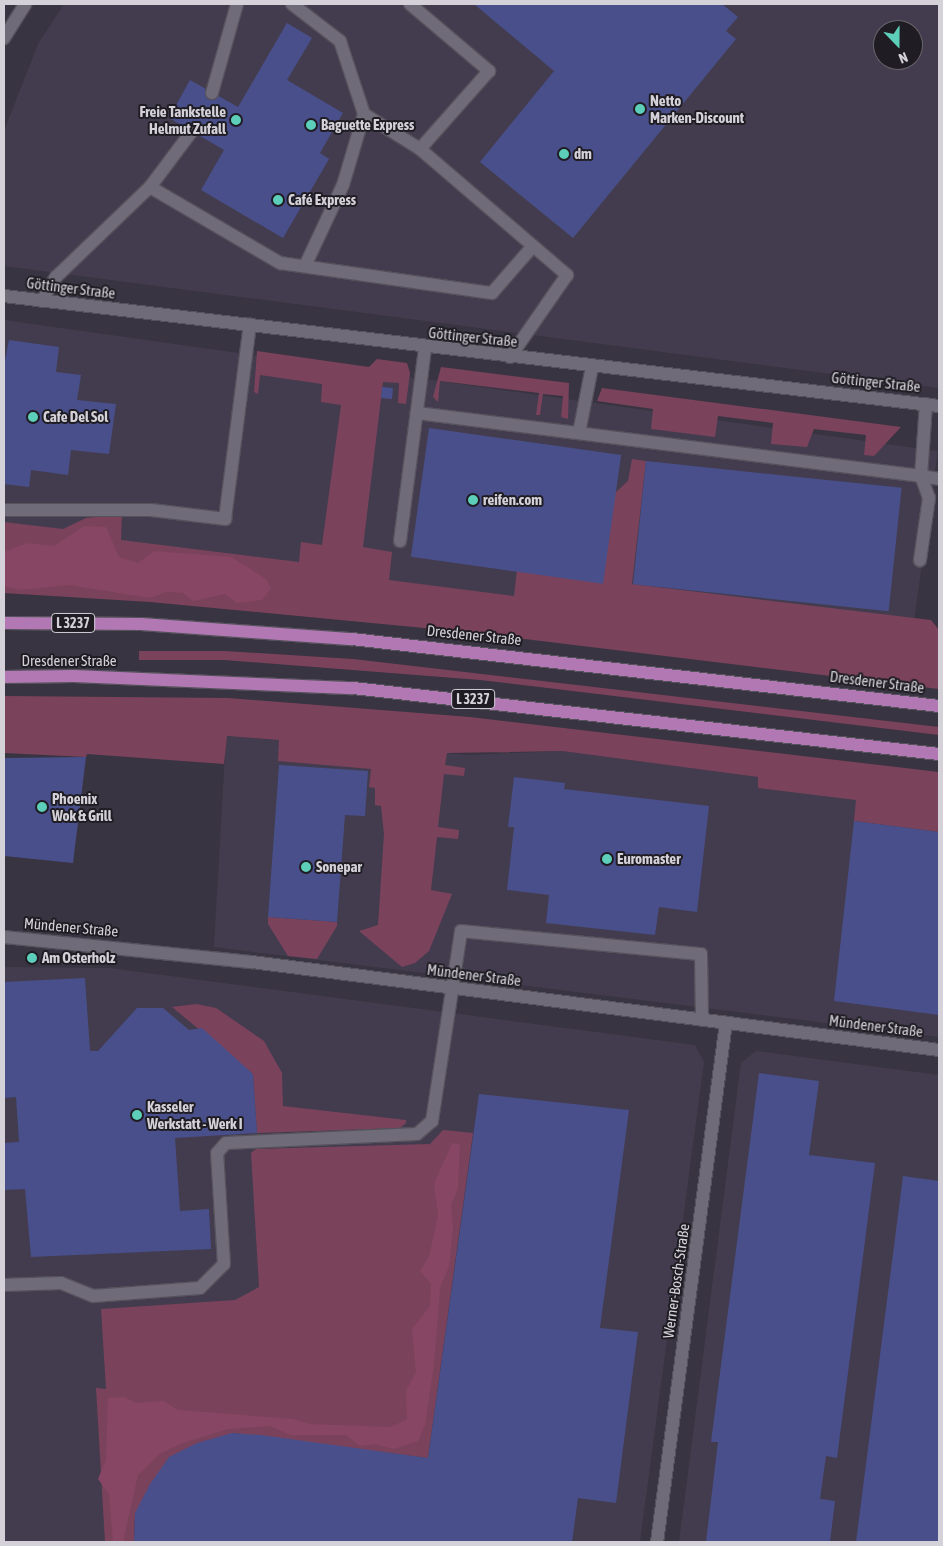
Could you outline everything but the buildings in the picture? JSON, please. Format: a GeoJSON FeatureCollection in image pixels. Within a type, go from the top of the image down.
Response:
{"type":"FeatureCollection","features":[{"type":"Feature","properties":{"kind":"main road","name":"Dresdener Straße"},"geometry":{"type":"LineString","coordinates":[[4,623],[141,624],[352,640],[939,706]]}},
{"type":"Feature","properties":{"kind":"main road","name":"Dresdener Straße"},"geometry":{"type":"LineString","coordinates":[[4,677],[83,676],[353,688],[939,754]]}},
{"type":"Feature","properties":{"kind":"street"},"geometry":{"type":"LineString","coordinates":[[4,38],[25,4]]}},
{"type":"Feature","properties":{"kind":"street"},"geometry":{"type":"LineString","coordinates":[[212,93],[237,4]]}},
{"type":"Feature","properties":{"kind":"street"},"geometry":{"type":"LineString","coordinates":[[292,4],[340,41],[364,114],[343,185],[305,266]]}},
{"type":"Feature","properties":{"kind":"street"},"geometry":{"type":"LineString","coordinates":[[410,4],[489,71],[420,149]]}},
{"type":"Feature","properties":{"kind":"street"},"geometry":{"type":"LineString","coordinates":[[364,114],[420,149],[567,274],[510,357]]}},
{"type":"Feature","properties":{"kind":"street"},"geometry":{"type":"LineString","coordinates":[[42,301],[56,277],[150,187],[192,131]]}},
{"type":"Feature","properties":{"kind":"street"},"geometry":{"type":"LineString","coordinates":[[150,187],[280,263],[492,293],[533,246]]}},
{"type":"Feature","properties":{"kind":"street","name":"Göttinger Straße"},"geometry":{"type":"LineString","coordinates":[[4,296],[425,348],[939,406]]}},
{"type":"Feature","properties":{"kind":"street"},"geometry":{"type":"LineString","coordinates":[[4,510],[151,510],[225,519],[250,325]]}},
{"type":"Feature","properties":{"kind":"street"},"geometry":{"type":"LineString","coordinates":[[400,541],[425,348]]}},
{"type":"Feature","properties":{"kind":"street"},"geometry":{"type":"LineString","coordinates":[[579,433],[592,367]]}},
{"type":"Feature","properties":{"kind":"street"},"geometry":{"type":"LineString","coordinates":[[920,560],[929,498],[921,476],[926,404]]}},
{"type":"Feature","properties":{"kind":"street"},"geometry":{"type":"LineString","coordinates":[[417,412],[939,478]]}},
{"type":"Feature","properties":{"kind":"street"},"geometry":{"type":"LineString","coordinates":[[4,1285],[61,1283],[93,1296],[200,1288],[224,1264],[217,1152],[226,1143],[417,1134],[432,1121],[461,932],[701,954],[702,1020]]}},
{"type":"Feature","properties":{"kind":"street","name":"Mündener Straße"},"geometry":{"type":"LineString","coordinates":[[4,937],[181,954],[939,1050]]}},
{"type":"Feature","properties":{"kind":"street","name":"Werner-Bosch-Straße"},"geometry":{"type":"LineString","coordinates":[[657,1542],[726,1023]]}},
{"type":"Feature","properties":{"kind":"shaded area"},"geometry":{"type":"Polygon","coordinates":[[[64,4],[939,4],[939,388],[4,266],[4,131],[38,44],[64,4]]]}},
{"type":"Feature","properties":{"kind":"shaded area"},"geometry":{"type":"Polygon","coordinates":[[[4,320],[938,451],[908,660],[4,533],[4,320]]]}},
{"type":"Feature","properties":{"kind":"shaded area"},"geometry":{"type":"Polygon","coordinates":[[[257,351],[369,367],[377,359],[407,363],[410,373],[406,404],[398,403],[399,383],[383,382],[363,547],[392,552],[389,580],[514,596],[517,570],[602,581],[615,493],[628,481],[632,459],[646,461],[632,584],[931,620],[939,630],[939,689],[466,632],[150,602],[4,593],[4,522],[63,529],[86,518],[122,514],[121,540],[299,562],[301,542],[322,545],[341,405],[321,402],[322,384],[260,375],[258,394],[254,392],[257,351]]]}},
{"type":"Feature","properties":{"kind":"shaded area"},"geometry":{"type":"Polygon","coordinates":[[[441,367],[569,383],[568,419],[561,417],[563,396],[543,394],[540,415],[536,415],[539,393],[440,381],[438,402],[433,397],[441,367]]]}},
{"type":"Feature","properties":{"kind":"shaded area"},"geometry":{"type":"Polygon","coordinates":[[[602,388],[901,427],[874,456],[864,455],[866,435],[814,429],[807,447],[771,444],[773,423],[718,416],[715,437],[651,429],[653,409],[597,401],[602,388]]]}},
{"type":"Feature","properties":{"kind":"shaded area"},"geometry":{"type":"Polygon","coordinates":[[[84,526],[106,527],[119,557],[138,563],[154,551],[231,557],[266,579],[271,588],[262,600],[237,603],[225,594],[193,601],[183,593],[166,592],[150,598],[70,585],[20,590],[4,586],[4,552],[27,543],[54,546],[84,526]]]}},
{"type":"Feature","properties":{"kind":"shaded area"},"geometry":{"type":"Polygon","coordinates":[[[139,651],[225,651],[353,659],[939,727],[939,735],[480,680],[224,660],[139,660],[139,651]]]}},
{"type":"Feature","properties":{"kind":"shaded area"},"geometry":{"type":"Polygon","coordinates":[[[4,696],[228,698],[470,717],[939,772],[939,832],[854,821],[856,800],[758,788],[758,777],[562,751],[447,753],[445,765],[465,768],[464,776],[444,774],[438,827],[459,830],[458,839],[437,837],[431,890],[452,894],[429,951],[415,963],[402,967],[359,931],[378,925],[384,834],[381,806],[375,805],[375,788],[369,787],[371,769],[278,761],[279,740],[227,736],[224,764],[87,754],[86,757],[4,753],[4,696]]]}},
{"type":"Feature","properties":{"kind":"shaded area"},"geometry":{"type":"Polygon","coordinates":[[[226,736],[468,755],[562,751],[759,777],[758,788],[939,805],[939,1037],[214,947],[226,736]]]}},
{"type":"Feature","properties":{"kind":"shaded area"},"geometry":{"type":"Polygon","coordinates":[[[268,917],[337,922],[337,926],[317,959],[288,956],[268,924],[268,917]]]}},
{"type":"Feature","properties":{"kind":"shaded area"},"geometry":{"type":"Polygon","coordinates":[[[4,967],[109,968],[695,1045],[704,1062],[640,1542],[4,1542],[4,967]]]}},
{"type":"Feature","properties":{"kind":"shaded area"},"geometry":{"type":"Polygon","coordinates":[[[196,1004],[216,1008],[264,1041],[282,1073],[283,1106],[406,1120],[406,1123],[400,1128],[257,1133],[253,1074],[172,1007],[196,1004]]]}},
{"type":"Feature","properties":{"kind":"shaded area"},"geometry":{"type":"Polygon","coordinates":[[[756,1051],[939,1075],[939,1542],[679,1542],[741,1063],[756,1051]]]}},
{"type":"Feature","properties":{"kind":"shaded area"},"geometry":{"type":"Polygon","coordinates":[[[443,1130],[473,1133],[428,1458],[232,1433],[135,1513],[134,1542],[105,1542],[96,1388],[106,1389],[101,1309],[235,1300],[259,1287],[251,1153],[256,1149],[430,1144],[443,1130]]]}},
{"type":"Feature","properties":{"kind":"shaded area"},"geometry":{"type":"Polygon","coordinates":[[[452,1143],[460,1144],[458,1188],[451,1205],[453,1229],[449,1266],[440,1288],[434,1365],[425,1425],[418,1441],[394,1449],[375,1444],[360,1446],[346,1435],[291,1435],[270,1426],[228,1429],[183,1443],[159,1454],[138,1475],[123,1542],[113,1542],[109,1494],[98,1479],[106,1459],[108,1398],[124,1397],[137,1403],[163,1401],[178,1410],[293,1419],[310,1424],[391,1427],[407,1419],[406,1391],[416,1372],[412,1329],[430,1306],[431,1284],[420,1271],[429,1257],[438,1215],[434,1184],[452,1143]]]}},
{"type":"Feature","properties":{"kind":"place","name":"Netto Marken-Discount"},"geometry":{"type":"Point","coordinates":[640,109]}},
{"type":"Feature","properties":{"kind":"place","name":"Freie Tankstelle Helmut Zufall"},"geometry":{"type":"Point","coordinates":[236,120]}},
{"type":"Feature","properties":{"kind":"place","name":"Baguette Express"},"geometry":{"type":"Point","coordinates":[311,125]}},
{"type":"Feature","properties":{"kind":"place","name":"dm"},"geometry":{"type":"Point","coordinates":[564,154]}},
{"type":"Feature","properties":{"kind":"place","name":"Café Express"},"geometry":{"type":"Point","coordinates":[278,200]}},
{"type":"Feature","properties":{"kind":"place","name":"Cafe Del Sol"},"geometry":{"type":"Point","coordinates":[33,417]}},
{"type":"Feature","properties":{"kind":"place","name":"reifen.com"},"geometry":{"type":"Point","coordinates":[473,500]}},
{"type":"Feature","properties":{"kind":"place","name":"Phoenix Wok & Grill"},"geometry":{"type":"Point","coordinates":[42,807]}},
{"type":"Feature","properties":{"kind":"place","name":"Euromaster"},"geometry":{"type":"Point","coordinates":[607,859]}},
{"type":"Feature","properties":{"kind":"place","name":"Sonepar"},"geometry":{"type":"Point","coordinates":[306,867]}},
{"type":"Feature","properties":{"kind":"place","name":"Am Osterholz"},"geometry":{"type":"Point","coordinates":[32,958]}},
{"type":"Feature","properties":{"kind":"place","name":"Kasseler Werkstatt - Werk I"},"geometry":{"type":"Point","coordinates":[137,1115]}}]}
